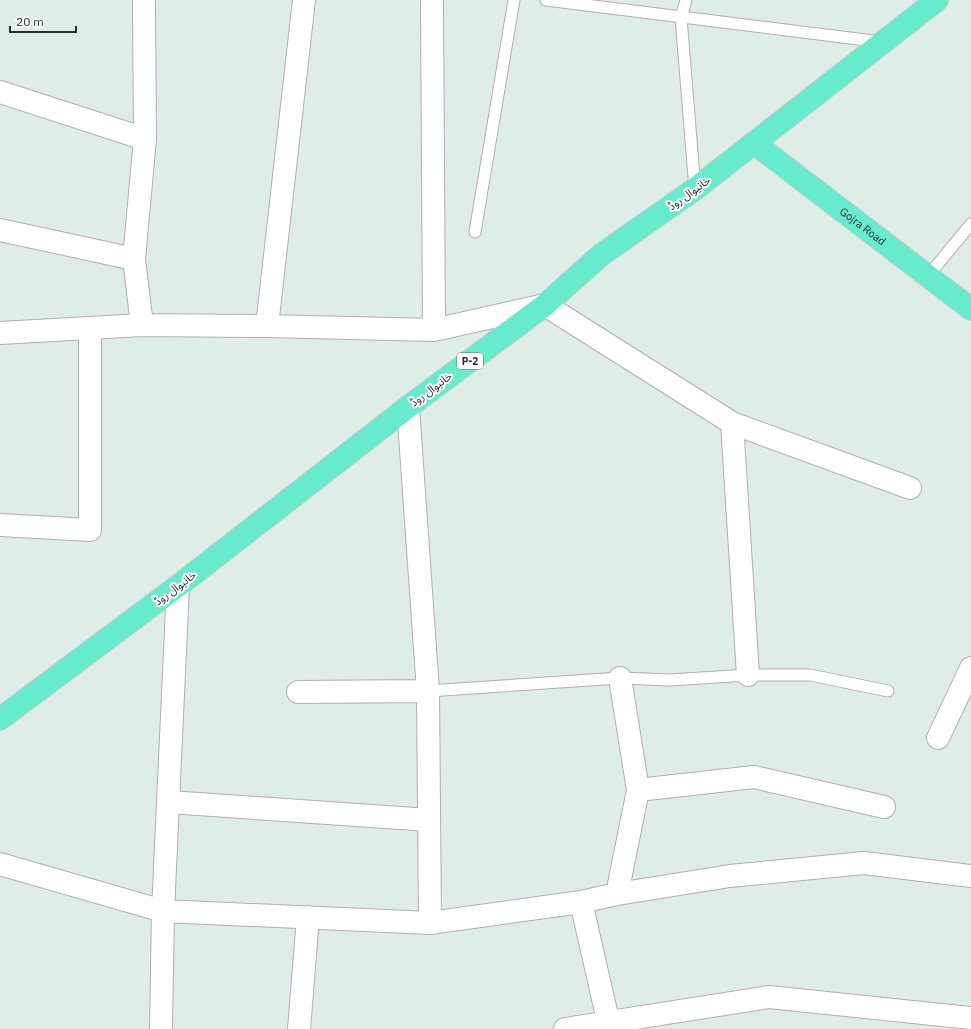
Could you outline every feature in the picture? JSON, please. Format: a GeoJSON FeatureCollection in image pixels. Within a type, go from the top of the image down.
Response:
{"type":"FeatureCollection","features":[{"type":"Feature","properties":{"kind":"main road","name":"خانیوال روڈ"},"geometry":{"type":"LineString","coordinates":[[0,719],[178,586],[408,407],[545,305],[601,255],[695,189],[937,0]]}},
{"type":"Feature","properties":{"kind":"main road","name":"Gojra Road"},"geometry":{"type":"LineString","coordinates":[[754,143],[971,309]]}},
{"type":"Feature","properties":{"kind":"street"},"geometry":{"type":"LineString","coordinates":[[142,325],[134,259],[145,139],[144,0]]}},
{"type":"Feature","properties":{"kind":"street"},"geometry":{"type":"LineString","coordinates":[[267,326],[304,0]]}},
{"type":"Feature","properties":{"kind":"street"},"geometry":{"type":"LineString","coordinates":[[432,0],[434,330]]}},
{"type":"Feature","properties":{"kind":"street"},"geometry":{"type":"LineString","coordinates":[[0,92],[145,139]]}},
{"type":"Feature","properties":{"kind":"street"},"geometry":{"type":"LineString","coordinates":[[0,230],[134,259]]}},
{"type":"Feature","properties":{"kind":"street"},"geometry":{"type":"LineString","coordinates":[[0,333],[142,325],[434,330],[545,305],[732,423],[910,488]]}},
{"type":"Feature","properties":{"kind":"street"},"geometry":{"type":"LineString","coordinates":[[0,525],[90,530],[90,328]]}},
{"type":"Feature","properties":{"kind":"street"},"geometry":{"type":"LineString","coordinates":[[408,407],[428,691],[430,923]]}},
{"type":"Feature","properties":{"kind":"street"},"geometry":{"type":"LineString","coordinates":[[732,423],[748,675]]}},
{"type":"Feature","properties":{"kind":"street"},"geometry":{"type":"LineString","coordinates":[[161,1029],[163,911],[170,802],[178,586]]}},
{"type":"Feature","properties":{"kind":"street"},"geometry":{"type":"LineString","coordinates":[[938,738],[971,668]]}},
{"type":"Feature","properties":{"kind":"street"},"geometry":{"type":"LineString","coordinates":[[617,894],[638,790],[620,678]]}},
{"type":"Feature","properties":{"kind":"street"},"geometry":{"type":"LineString","coordinates":[[298,692],[428,691]]}},
{"type":"Feature","properties":{"kind":"street"},"geometry":{"type":"LineString","coordinates":[[638,790],[754,777],[884,807]]}},
{"type":"Feature","properties":{"kind":"street"},"geometry":{"type":"LineString","coordinates":[[170,802],[429,820]]}},
{"type":"Feature","properties":{"kind":"street"},"geometry":{"type":"LineString","coordinates":[[0,864],[163,911],[430,923],[581,902],[617,894],[730,876],[864,863],[971,876]]}},
{"type":"Feature","properties":{"kind":"street"},"geometry":{"type":"LineString","coordinates":[[581,902],[609,1026]]}},
{"type":"Feature","properties":{"kind":"street"},"geometry":{"type":"LineString","coordinates":[[299,1029],[308,917]]}},
{"type":"Feature","properties":{"kind":"street"},"geometry":{"type":"LineString","coordinates":[[565,1029],[609,1026],[769,997],[971,1018]]}},
{"type":"Feature","properties":{"kind":"lane"},"geometry":{"type":"LineString","coordinates":[[475,232],[514,0]]}},
{"type":"Feature","properties":{"kind":"lane"},"geometry":{"type":"LineString","coordinates":[[546,0],[884,42]]}},
{"type":"Feature","properties":{"kind":"lane"},"geometry":{"type":"LineString","coordinates":[[686,0],[682,18],[695,189]]}},
{"type":"Feature","properties":{"kind":"lane"},"geometry":{"type":"LineString","coordinates":[[928,276],[971,224]]}},
{"type":"Feature","properties":{"kind":"lane"},"geometry":{"type":"LineString","coordinates":[[428,691],[620,678],[670,680],[748,675],[810,675],[888,691]]}}]}
